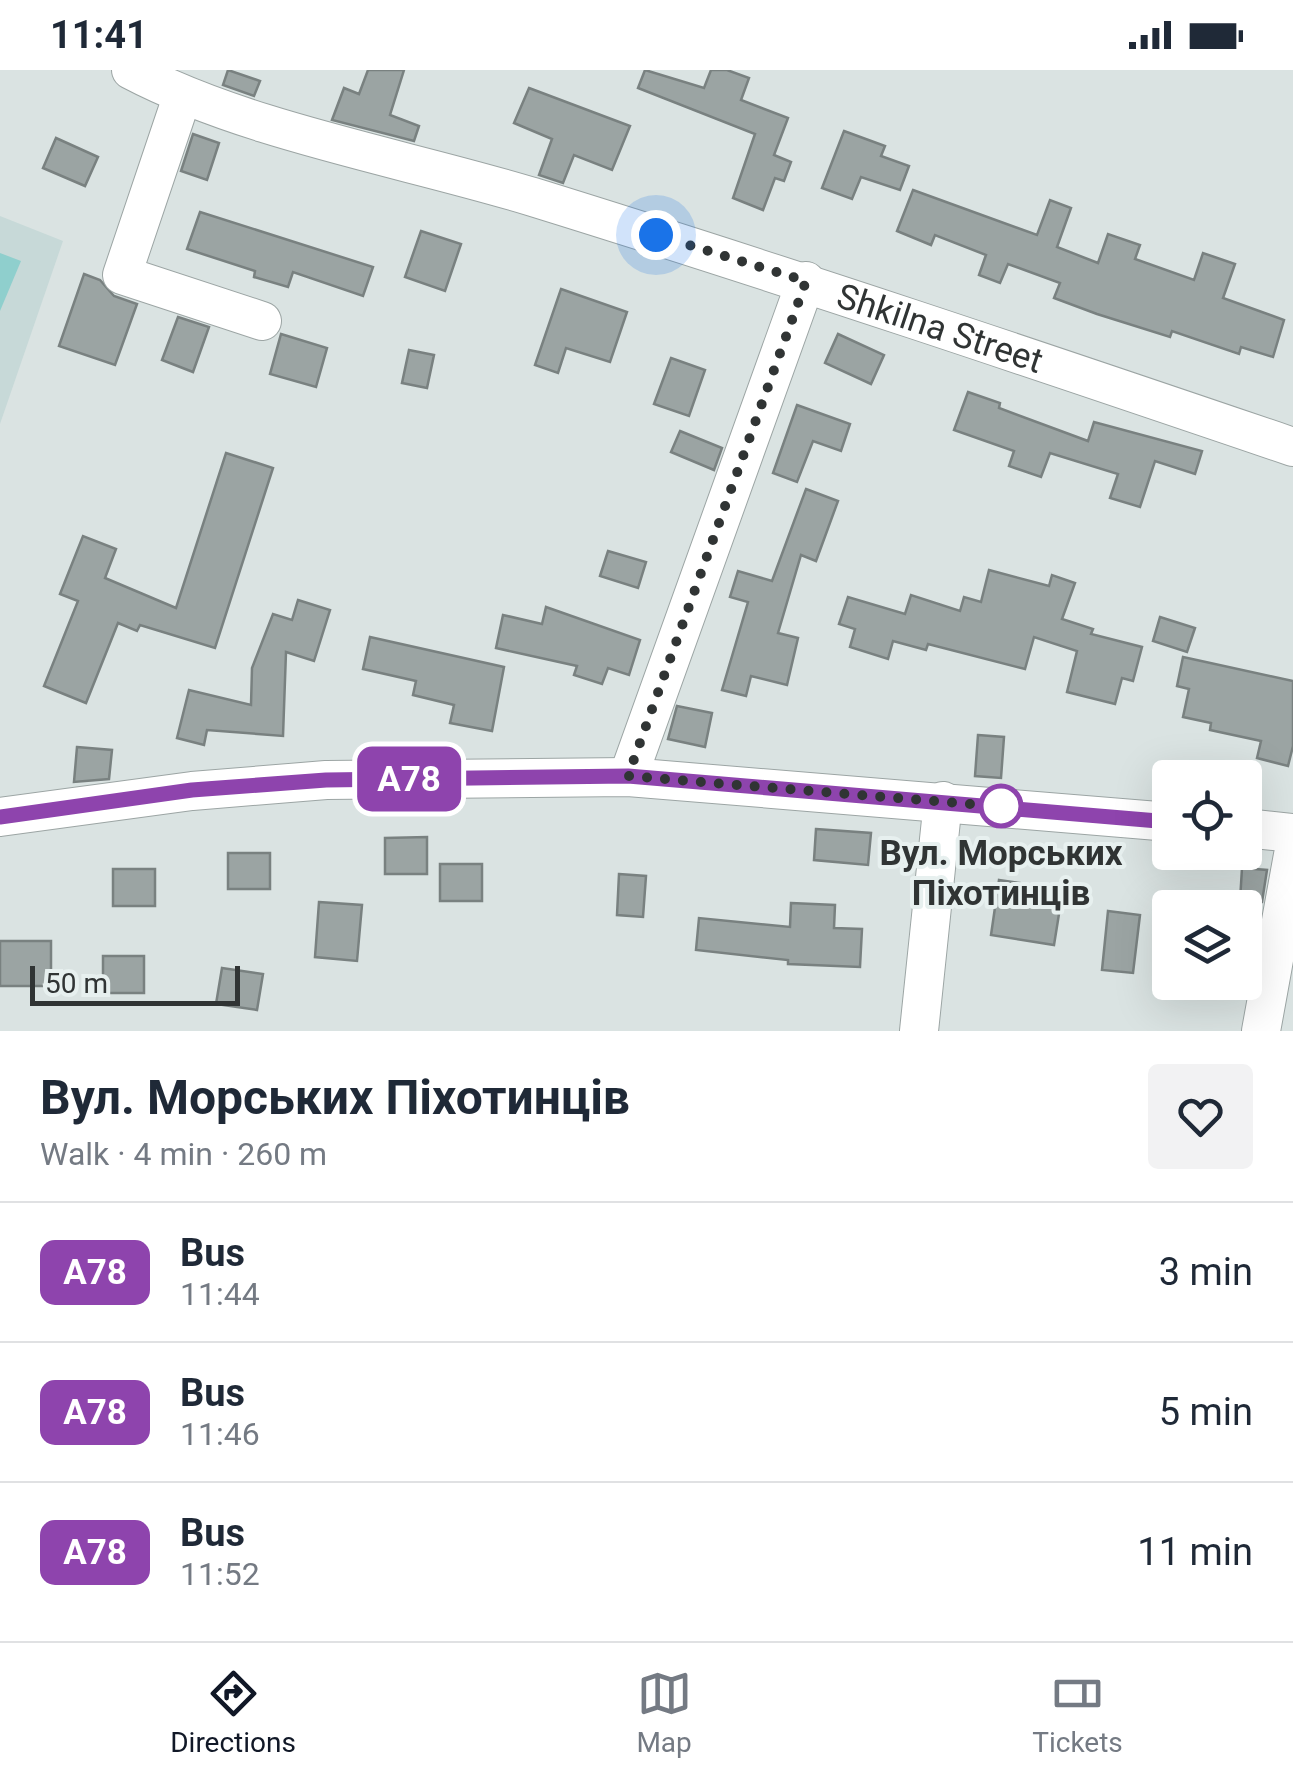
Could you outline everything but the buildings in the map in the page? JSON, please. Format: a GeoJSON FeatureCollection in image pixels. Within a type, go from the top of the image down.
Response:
{"type":"FeatureCollection","features":[{"type":"Feature","properties":{"kind":"street","name":"Shkilna Street"},"geometry":{"type":"LineString","coordinates":[[130,70],[182,97],[506,188],[806,281],[1293,447]]}},
{"type":"Feature","properties":{"kind":"street"},"geometry":{"type":"LineString","coordinates":[[182,97],[122,275],[262,322]]}},
{"type":"Feature","properties":{"kind":"street"},"geometry":{"type":"LineString","coordinates":[[628,776],[806,281]]}},
{"type":"Feature","properties":{"kind":"street"},"geometry":{"type":"LineString","coordinates":[[0,818],[192,790],[326,780],[628,776],[1152,820]]}},
{"type":"Feature","properties":{"kind":"street"},"geometry":{"type":"LineString","coordinates":[[919,1031],[944,801]]}},
{"type":"Feature","properties":{"kind":"street"},"geometry":{"type":"LineString","coordinates":[[1262,830],[1293,833]]}},
{"type":"Feature","properties":{"kind":"street"},"geometry":{"type":"LineString","coordinates":[[1261,1031],[1293,855]]}},
{"type":"Feature","properties":{"kind":"shaded area"},"geometry":{"type":"Polygon","coordinates":[[[0,216],[63,241],[0,424],[0,216]]]}},
{"type":"Feature","properties":{"kind":"shaded area"},"geometry":{"type":"Polygon","coordinates":[[[0,253],[21,261],[0,311],[0,253]]]}},
{"type":"Feature","properties":{"kind":"bus line","name":"А78"},"geometry":{"type":"LineString","coordinates":[[0,817],[192,790],[326,780],[628,776],[1152,820]]}},
{"type":"Feature","properties":{"kind":"place","name":"Вул. Морських Піхотинців"},"geometry":{"type":"Point","coordinates":[1001,806]}},
{"type":"Feature","properties":{"kind":"route"},"geometry":{"type":"LineString","coordinates":[[656,235],[806,281],[628,776],[1019,808],[1001,806]]}}]}
